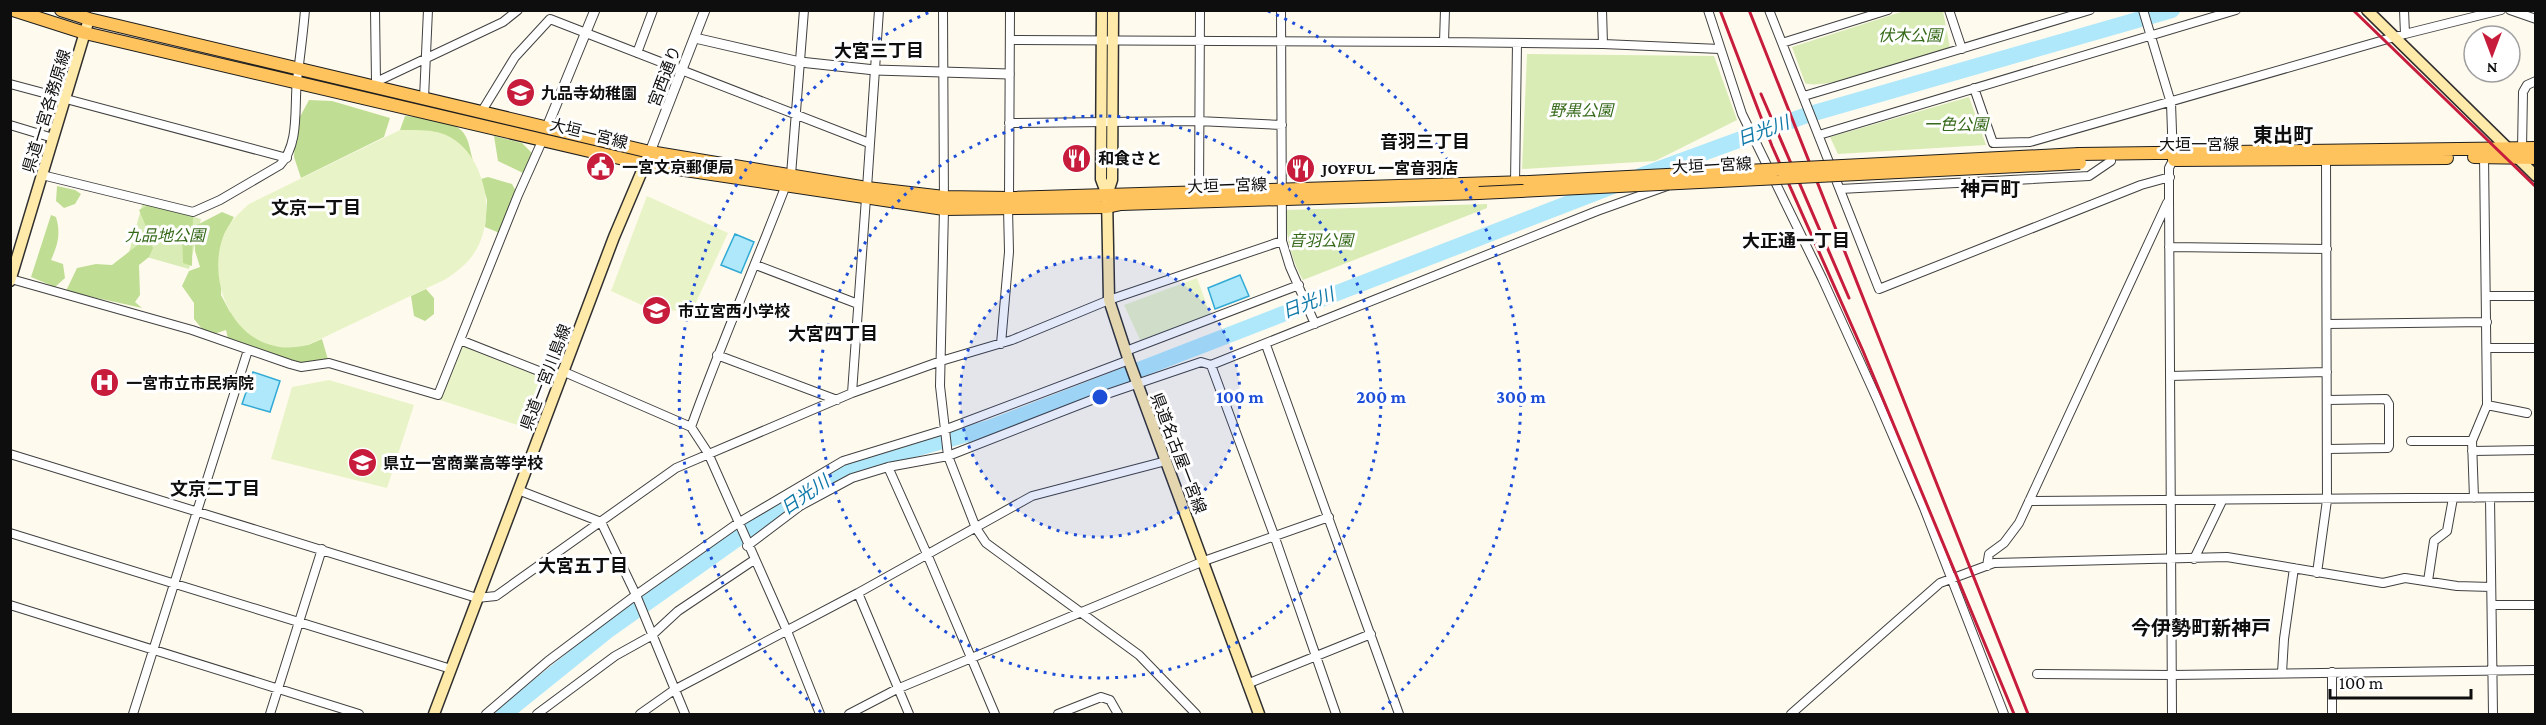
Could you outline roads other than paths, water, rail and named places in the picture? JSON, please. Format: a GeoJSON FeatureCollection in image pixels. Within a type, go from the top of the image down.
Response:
{"type":"FeatureCollection","features":[{"type":"Feature","properties":{"kind":"main road","name":"大垣一宮線"},"geometry":{"type":"LineString","coordinates":[[13,10],[85,33],[297,83],[545,133],[648,158],[866,193],[944,203],[1479,193],[2080,158],[2111,161],[2172,156]]}},
{"type":"Feature","properties":{"kind":"main road","name":"大垣一宮線"},"geometry":{"type":"LineString","coordinates":[[61,10],[90,15],[298,69],[374,84],[483,111],[545,133]]}},
{"type":"Feature","properties":{"kind":"main road","name":"県道名古屋一宮線"},"geometry":{"type":"LineString","coordinates":[[1102,10],[1108,39],[1113,121],[1112,180],[1107,201]]}},
{"type":"Feature","properties":{"kind":"main road","name":"県道名古屋一宮線"},"geometry":{"type":"LineString","coordinates":[[1113,10],[1100,122],[1101,179],[1107,201],[1109,300],[1259,714]]}},
{"type":"Feature","properties":{"kind":"main road"},"geometry":{"type":"LineString","coordinates":[[2367,10],[2400,35],[2506,149]]}},
{"type":"Feature","properties":{"kind":"main road","name":"県道一宮各務原線"},"geometry":{"type":"LineString","coordinates":[[11,280],[90,15]]}},
{"type":"Feature","properties":{"kind":"main road","name":"大垣一宮線"},"geometry":{"type":"LineString","coordinates":[[2484,153],[2506,149],[2525,152],[2535,158]]}},
{"type":"Feature","properties":{"kind":"main road","name":"大垣一宮線"},"geometry":{"type":"LineString","coordinates":[[1107,201],[1199,192],[1281,196],[1528,182],[2080,158],[2525,152]]}},
{"type":"Feature","properties":{"kind":"main road"},"geometry":{"type":"LineString","coordinates":[[2525,152],[2535,176]]}},
{"type":"Feature","properties":{"kind":"main road","name":"県道一宮川島線"},"geometry":{"type":"LineString","coordinates":[[434,714],[561,375],[648,158]]}},
{"type":"Feature","properties":{"kind":"street"},"geometry":{"type":"LineString","coordinates":[[42,175],[193,212],[280,165],[287,158],[295,126],[298,69],[305,10]]}},
{"type":"Feature","properties":{"kind":"street"},"geometry":{"type":"LineString","coordinates":[[375,10],[374,84],[503,22],[518,10]]}},
{"type":"Feature","properties":{"kind":"street"},"geometry":{"type":"LineString","coordinates":[[424,98],[428,10]]}},
{"type":"Feature","properties":{"kind":"street"},"geometry":{"type":"LineString","coordinates":[[11,280],[192,330],[301,366],[329,363],[438,395],[595,10]]}},
{"type":"Feature","properties":{"kind":"street"},"geometry":{"type":"LineString","coordinates":[[637,53],[652,10]]}},
{"type":"Feature","properties":{"kind":"street","name":"宮西通り"},"geometry":{"type":"LineString","coordinates":[[648,158],[705,10]]}},
{"type":"Feature","properties":{"kind":"street"},"geometry":{"type":"LineString","coordinates":[[691,427],[717,355],[756,265],[789,180],[804,10]]}},
{"type":"Feature","properties":{"kind":"street"},"geometry":{"type":"LineString","coordinates":[[852,393],[879,10]]}},
{"type":"Feature","properties":{"kind":"street"},"geometry":{"type":"LineString","coordinates":[[943,10],[944,203],[940,386],[948,455],[976,528],[986,543],[1139,655],[1196,714]]}},
{"type":"Feature","properties":{"kind":"street"},"geometry":{"type":"LineString","coordinates":[[1001,344],[1009,252],[1010,10]]}},
{"type":"Feature","properties":{"kind":"street"},"geometry":{"type":"LineString","coordinates":[[1199,192],[1200,10]]}},
{"type":"Feature","properties":{"kind":"street"},"geometry":{"type":"LineString","coordinates":[[1281,10],[1282,241],[1315,324]]}},
{"type":"Feature","properties":{"kind":"street"},"geometry":{"type":"LineString","coordinates":[[1444,42],[1445,10]]}},
{"type":"Feature","properties":{"kind":"street"},"geometry":{"type":"LineString","coordinates":[[1602,10],[1603,44]]}},
{"type":"Feature","properties":{"kind":"street"},"geometry":{"type":"LineString","coordinates":[[1708,10],[1742,114],[1772,173],[1877,399],[1952,579],[2004,714]]}},
{"type":"Feature","properties":{"kind":"street"},"geometry":{"type":"LineString","coordinates":[[1769,10],[1879,289],[2141,185],[2170,177]]}},
{"type":"Feature","properties":{"kind":"street"},"geometry":{"type":"LineString","coordinates":[[1782,43],[1888,10]]}},
{"type":"Feature","properties":{"kind":"street"},"geometry":{"type":"LineString","coordinates":[[1949,10],[1962,49]]}},
{"type":"Feature","properties":{"kind":"street"},"geometry":{"type":"LineString","coordinates":[[1804,98],[2090,10]]}},
{"type":"Feature","properties":{"kind":"street"},"geometry":{"type":"LineString","coordinates":[[2143,10],[2171,103],[2173,128],[2169,168],[2172,714]]}},
{"type":"Feature","properties":{"kind":"street"},"geometry":{"type":"LineString","coordinates":[[1818,133],[2236,10]]}},
{"type":"Feature","properties":{"kind":"street"},"geometry":{"type":"LineString","coordinates":[[2400,35],[2404,10]]}},
{"type":"Feature","properties":{"kind":"street"},"geometry":{"type":"LineString","coordinates":[[1974,88],[1993,143],[2030,142],[2400,35],[2501,10]]}},
{"type":"Feature","properties":{"kind":"street"},"geometry":{"type":"LineString","coordinates":[[2510,10],[2535,19]]}},
{"type":"Feature","properties":{"kind":"street"},"geometry":{"type":"LineString","coordinates":[[483,111],[515,57],[550,19],[870,143]]}},
{"type":"Feature","properties":{"kind":"street"},"geometry":{"type":"LineString","coordinates":[[695,38],[800,62],[944,74],[1009,74]]}},
{"type":"Feature","properties":{"kind":"street"},"geometry":{"type":"LineString","coordinates":[[1010,40],[1603,44],[1720,50]]}},
{"type":"Feature","properties":{"kind":"street"},"geometry":{"type":"LineString","coordinates":[[1515,183],[1517,43]]}},
{"type":"Feature","properties":{"kind":"street"},"geometry":{"type":"LineString","coordinates":[[2525,152],[2523,92],[2527,85],[2535,81]]}},
{"type":"Feature","properties":{"kind":"street"},"geometry":{"type":"LineString","coordinates":[[10,84],[287,158]]}},
{"type":"Feature","properties":{"kind":"street"},"geometry":{"type":"LineString","coordinates":[[1009,123],[1198,121],[1282,125]]}},
{"type":"Feature","properties":{"kind":"street"},"geometry":{"type":"LineString","coordinates":[[10,125],[53,138]]}},
{"type":"Feature","properties":{"kind":"street"},"geometry":{"type":"LineString","coordinates":[[2474,498],[2472,441],[2487,405],[2484,153]]}},
{"type":"Feature","properties":{"kind":"street"},"geometry":{"type":"LineString","coordinates":[[2317,573],[2327,500],[2326,155]]}},
{"type":"Feature","properties":{"kind":"street"},"geometry":{"type":"LineString","coordinates":[[1840,189],[2089,176],[2111,161]]}},
{"type":"Feature","properties":{"kind":"street"},"geometry":{"type":"LineString","coordinates":[[747,545],[800,506],[852,478],[888,467],[948,455],[1137,382],[1201,362],[1211,365],[1266,345],[1597,211],[1684,179],[1772,173]]}},
{"type":"Feature","properties":{"kind":"street"},"geometry":{"type":"LineString","coordinates":[[1987,566],[1989,554],[2011,535],[2029,501],[2169,199]]}},
{"type":"Feature","properties":{"kind":"street"},"geometry":{"type":"LineString","coordinates":[[10,454],[477,598],[496,596],[676,468],[708,453],[852,393],[942,361],[1001,344],[1109,300],[1282,241]]}},
{"type":"Feature","properties":{"kind":"street"},"geometry":{"type":"LineString","coordinates":[[2169,247],[2327,249]]}},
{"type":"Feature","properties":{"kind":"street"},"geometry":{"type":"LineString","coordinates":[[756,265],[858,304]]}},
{"type":"Feature","properties":{"kind":"street"},"geometry":{"type":"LineString","coordinates":[[486,714],[548,661],[636,596],[738,525],[843,461],[945,433],[1300,287]]}},
{"type":"Feature","properties":{"kind":"street"},"geometry":{"type":"LineString","coordinates":[[2487,296],[2535,296]]}},
{"type":"Feature","properties":{"kind":"street"},"geometry":{"type":"LineString","coordinates":[[2327,324],[2487,322]]}},
{"type":"Feature","properties":{"kind":"street"},"geometry":{"type":"LineString","coordinates":[[459,340],[561,375],[691,427],[708,453],[787,631],[820,714]]}},
{"type":"Feature","properties":{"kind":"street"},"geometry":{"type":"LineString","coordinates":[[1266,345],[1399,714]]}},
{"type":"Feature","properties":{"kind":"street"},"geometry":{"type":"LineString","coordinates":[[2487,348],[2535,348]]}},
{"type":"Feature","properties":{"kind":"street"},"geometry":{"type":"LineString","coordinates":[[134,714],[248,350]]}},
{"type":"Feature","properties":{"kind":"street"},"geometry":{"type":"LineString","coordinates":[[717,355],[837,400]]}},
{"type":"Feature","properties":{"kind":"street"},"geometry":{"type":"LineString","coordinates":[[1211,365],[1274,535],[1336,714]]}},
{"type":"Feature","properties":{"kind":"street"},"geometry":{"type":"LineString","coordinates":[[2170,376],[2327,372]]}},
{"type":"Feature","properties":{"kind":"street"},"geometry":{"type":"LineString","coordinates":[[2328,400],[2386,399],[2390,404],[2390,446],[2388,448],[2328,449]]}},
{"type":"Feature","properties":{"kind":"street"},"geometry":{"type":"LineString","coordinates":[[2487,405],[2527,413]]}},
{"type":"Feature","properties":{"kind":"street"},"geometry":{"type":"LineString","coordinates":[[2411,441],[2472,441]]}},
{"type":"Feature","properties":{"kind":"street"},"geometry":{"type":"LineString","coordinates":[[2472,451],[2535,450]]}},
{"type":"Feature","properties":{"kind":"street"},"geometry":{"type":"LineString","coordinates":[[640,714],[674,690],[858,593],[1032,496],[1166,461]]}},
{"type":"Feature","properties":{"kind":"street"},"geometry":{"type":"LineString","coordinates":[[888,467],[995,714]]}},
{"type":"Feature","properties":{"kind":"street"},"geometry":{"type":"LineString","coordinates":[[518,490],[601,522],[636,596],[685,714]]}},
{"type":"Feature","properties":{"kind":"street"},"geometry":{"type":"LineString","coordinates":[[2029,501],[2535,497]]}},
{"type":"Feature","properties":{"kind":"street"},"geometry":{"type":"LineString","coordinates":[[2428,581],[2434,541],[2447,531],[2453,498]]}},
{"type":"Feature","properties":{"kind":"street"},"geometry":{"type":"LineString","coordinates":[[2490,498],[2493,714]]}},
{"type":"Feature","properties":{"kind":"street"},"geometry":{"type":"LineString","coordinates":[[2194,559],[2222,501]]}},
{"type":"Feature","properties":{"kind":"street"},"geometry":{"type":"LineString","coordinates":[[849,714],[897,688],[970,657],[1204,561],[1329,517]]}},
{"type":"Feature","properties":{"kind":"street"},"geometry":{"type":"LineString","coordinates":[[10,533],[451,669]]}},
{"type":"Feature","properties":{"kind":"street"},"geometry":{"type":"LineString","coordinates":[[270,714],[322,549]]}},
{"type":"Feature","properties":{"kind":"street"},"geometry":{"type":"LineString","coordinates":[[1791,714],[1940,584],[1994,563],[2242,558],[2383,583],[2405,578],[2457,586],[2491,586]]}},
{"type":"Feature","properties":{"kind":"street"},"geometry":{"type":"LineString","coordinates":[[537,714],[615,656],[651,636],[678,612],[754,560]]}},
{"type":"Feature","properties":{"kind":"street"},"geometry":{"type":"LineString","coordinates":[[2282,673],[2284,639],[2294,568]]}},
{"type":"Feature","properties":{"kind":"street"},"geometry":{"type":"LineString","coordinates":[[858,593],[909,714]]}},
{"type":"Feature","properties":{"kind":"street"},"geometry":{"type":"LineString","coordinates":[[10,605],[359,714]]}},
{"type":"Feature","properties":{"kind":"street"},"geometry":{"type":"LineString","coordinates":[[2492,605],[2535,605]]}},
{"type":"Feature","properties":{"kind":"street"},"geometry":{"type":"LineString","coordinates":[[1247,684],[1371,634]]}},
{"type":"Feature","properties":{"kind":"street"},"geometry":{"type":"LineString","coordinates":[[2037,674],[2172,675],[2535,670]]}},
{"type":"Feature","properties":{"kind":"street"},"geometry":{"type":"LineString","coordinates":[[2332,672],[2332,714]]}},
{"type":"Feature","properties":{"kind":"street"},"geometry":{"type":"LineString","coordinates":[[1058,714],[1101,697],[1110,700],[1118,714]]}},
{"type":"Feature","properties":{"kind":"water"},"geometry":{"type":"Polygon","coordinates":[[[735,234],[754,242],[741,273],[721,265],[735,234]]]}},
{"type":"Feature","properties":{"kind":"water"},"geometry":{"type":"Polygon","coordinates":[[[1240,275],[1249,296],[1215,309],[1208,288],[1240,275]]]}},
{"type":"Feature","properties":{"kind":"water"},"geometry":{"type":"Polygon","coordinates":[[[253,372],[280,381],[270,412],[242,404],[253,372]]]}},
{"type":"Feature","properties":{"kind":"waterway","name":"日光川"},"geometry":{"type":"LineString","coordinates":[[1640,176],[1807,115],[2172,10]]}},
{"type":"Feature","properties":{"kind":"waterway","name":"日光川"},"geometry":{"type":"LineString","coordinates":[[504,714],[607,631],[789,502],[836,474],[875,460],[989,428],[1613,186]]}},
{"type":"Feature","properties":{"kind":"railway"},"geometry":{"type":"LineString","coordinates":[[1720,10],[1772,146],[1863,351],[2014,714]]}},
{"type":"Feature","properties":{"kind":"railway"},"geometry":{"type":"LineString","coordinates":[[1749,10],[2028,714]]}},
{"type":"Feature","properties":{"kind":"railway"},"geometry":{"type":"LineString","coordinates":[[2353,10],[2536,187]]}},
{"type":"Feature","properties":{"kind":"railway"},"geometry":{"type":"LineString","coordinates":[[1761,94],[1849,298]]}},
{"type":"Feature","properties":{"kind":"place","name":"九品寺幼稚園"},"geometry":{"type":"Point","coordinates":[520,93]}},
{"type":"Feature","properties":{"kind":"place","name":"和食さと"},"geometry":{"type":"Point","coordinates":[1077,158]}},
{"type":"Feature","properties":{"kind":"place","name":"一宮文京郵便局"},"geometry":{"type":"Point","coordinates":[601,167]}},
{"type":"Feature","properties":{"kind":"place","name":"JOYFUL 一宮音羽店"},"geometry":{"type":"Point","coordinates":[1301,168]}},
{"type":"Feature","properties":{"kind":"place","name":"市立宮西小学校"},"geometry":{"type":"Point","coordinates":[657,311]}},
{"type":"Feature","properties":{"kind":"place","name":"一宮市立市民病院"},"geometry":{"type":"Point","coordinates":[105,383]}},
{"type":"Feature","properties":{"kind":"place","name":"県立一宮商業高等学校"},"geometry":{"type":"Point","coordinates":[362,463]}},
{"type":"Feature","properties":{"kind":"district","name":"大宮三丁目"},"geometry":{"type":"Point","coordinates":[879,51]}},
{"type":"Feature","properties":{"kind":"district","name":"東出町"},"geometry":{"type":"Point","coordinates":[2283,135]}},
{"type":"Feature","properties":{"kind":"district","name":"音羽三丁目"},"geometry":{"type":"Point","coordinates":[1425,142]}},
{"type":"Feature","properties":{"kind":"district","name":"神戸町"},"geometry":{"type":"Point","coordinates":[1990,189]}},
{"type":"Feature","properties":{"kind":"district","name":"文京一丁目"},"geometry":{"type":"Point","coordinates":[316,208]}},
{"type":"Feature","properties":{"kind":"district","name":"大正通一丁目"},"geometry":{"type":"Point","coordinates":[1796,241]}},
{"type":"Feature","properties":{"kind":"district","name":"大宮四丁目"},"geometry":{"type":"Point","coordinates":[833,334]}},
{"type":"Feature","properties":{"kind":"district","name":"文京二丁目"},"geometry":{"type":"Point","coordinates":[215,489]}},
{"type":"Feature","properties":{"kind":"district","name":"大宮五丁目"},"geometry":{"type":"Point","coordinates":[583,566]}},
{"type":"Feature","properties":{"kind":"district","name":"今伊勢町新神戸"},"geometry":{"type":"Point","coordinates":[2201,628]}},
{"type":"Feature","properties":{"kind":"park label","name":"伏木公園"},"geometry":{"type":"Point","coordinates":[1910,35]}},
{"type":"Feature","properties":{"kind":"park label","name":"野黒公園"},"geometry":{"type":"Point","coordinates":[1581,110]}},
{"type":"Feature","properties":{"kind":"park label","name":"一色公園"},"geometry":{"type":"Point","coordinates":[1956,124]}},
{"type":"Feature","properties":{"kind":"park label","name":"九品地公園"},"geometry":{"type":"Point","coordinates":[165,235]}},
{"type":"Feature","properties":{"kind":"park label","name":"音羽公園"},"geometry":{"type":"Point","coordinates":[1321,240]}}]}
